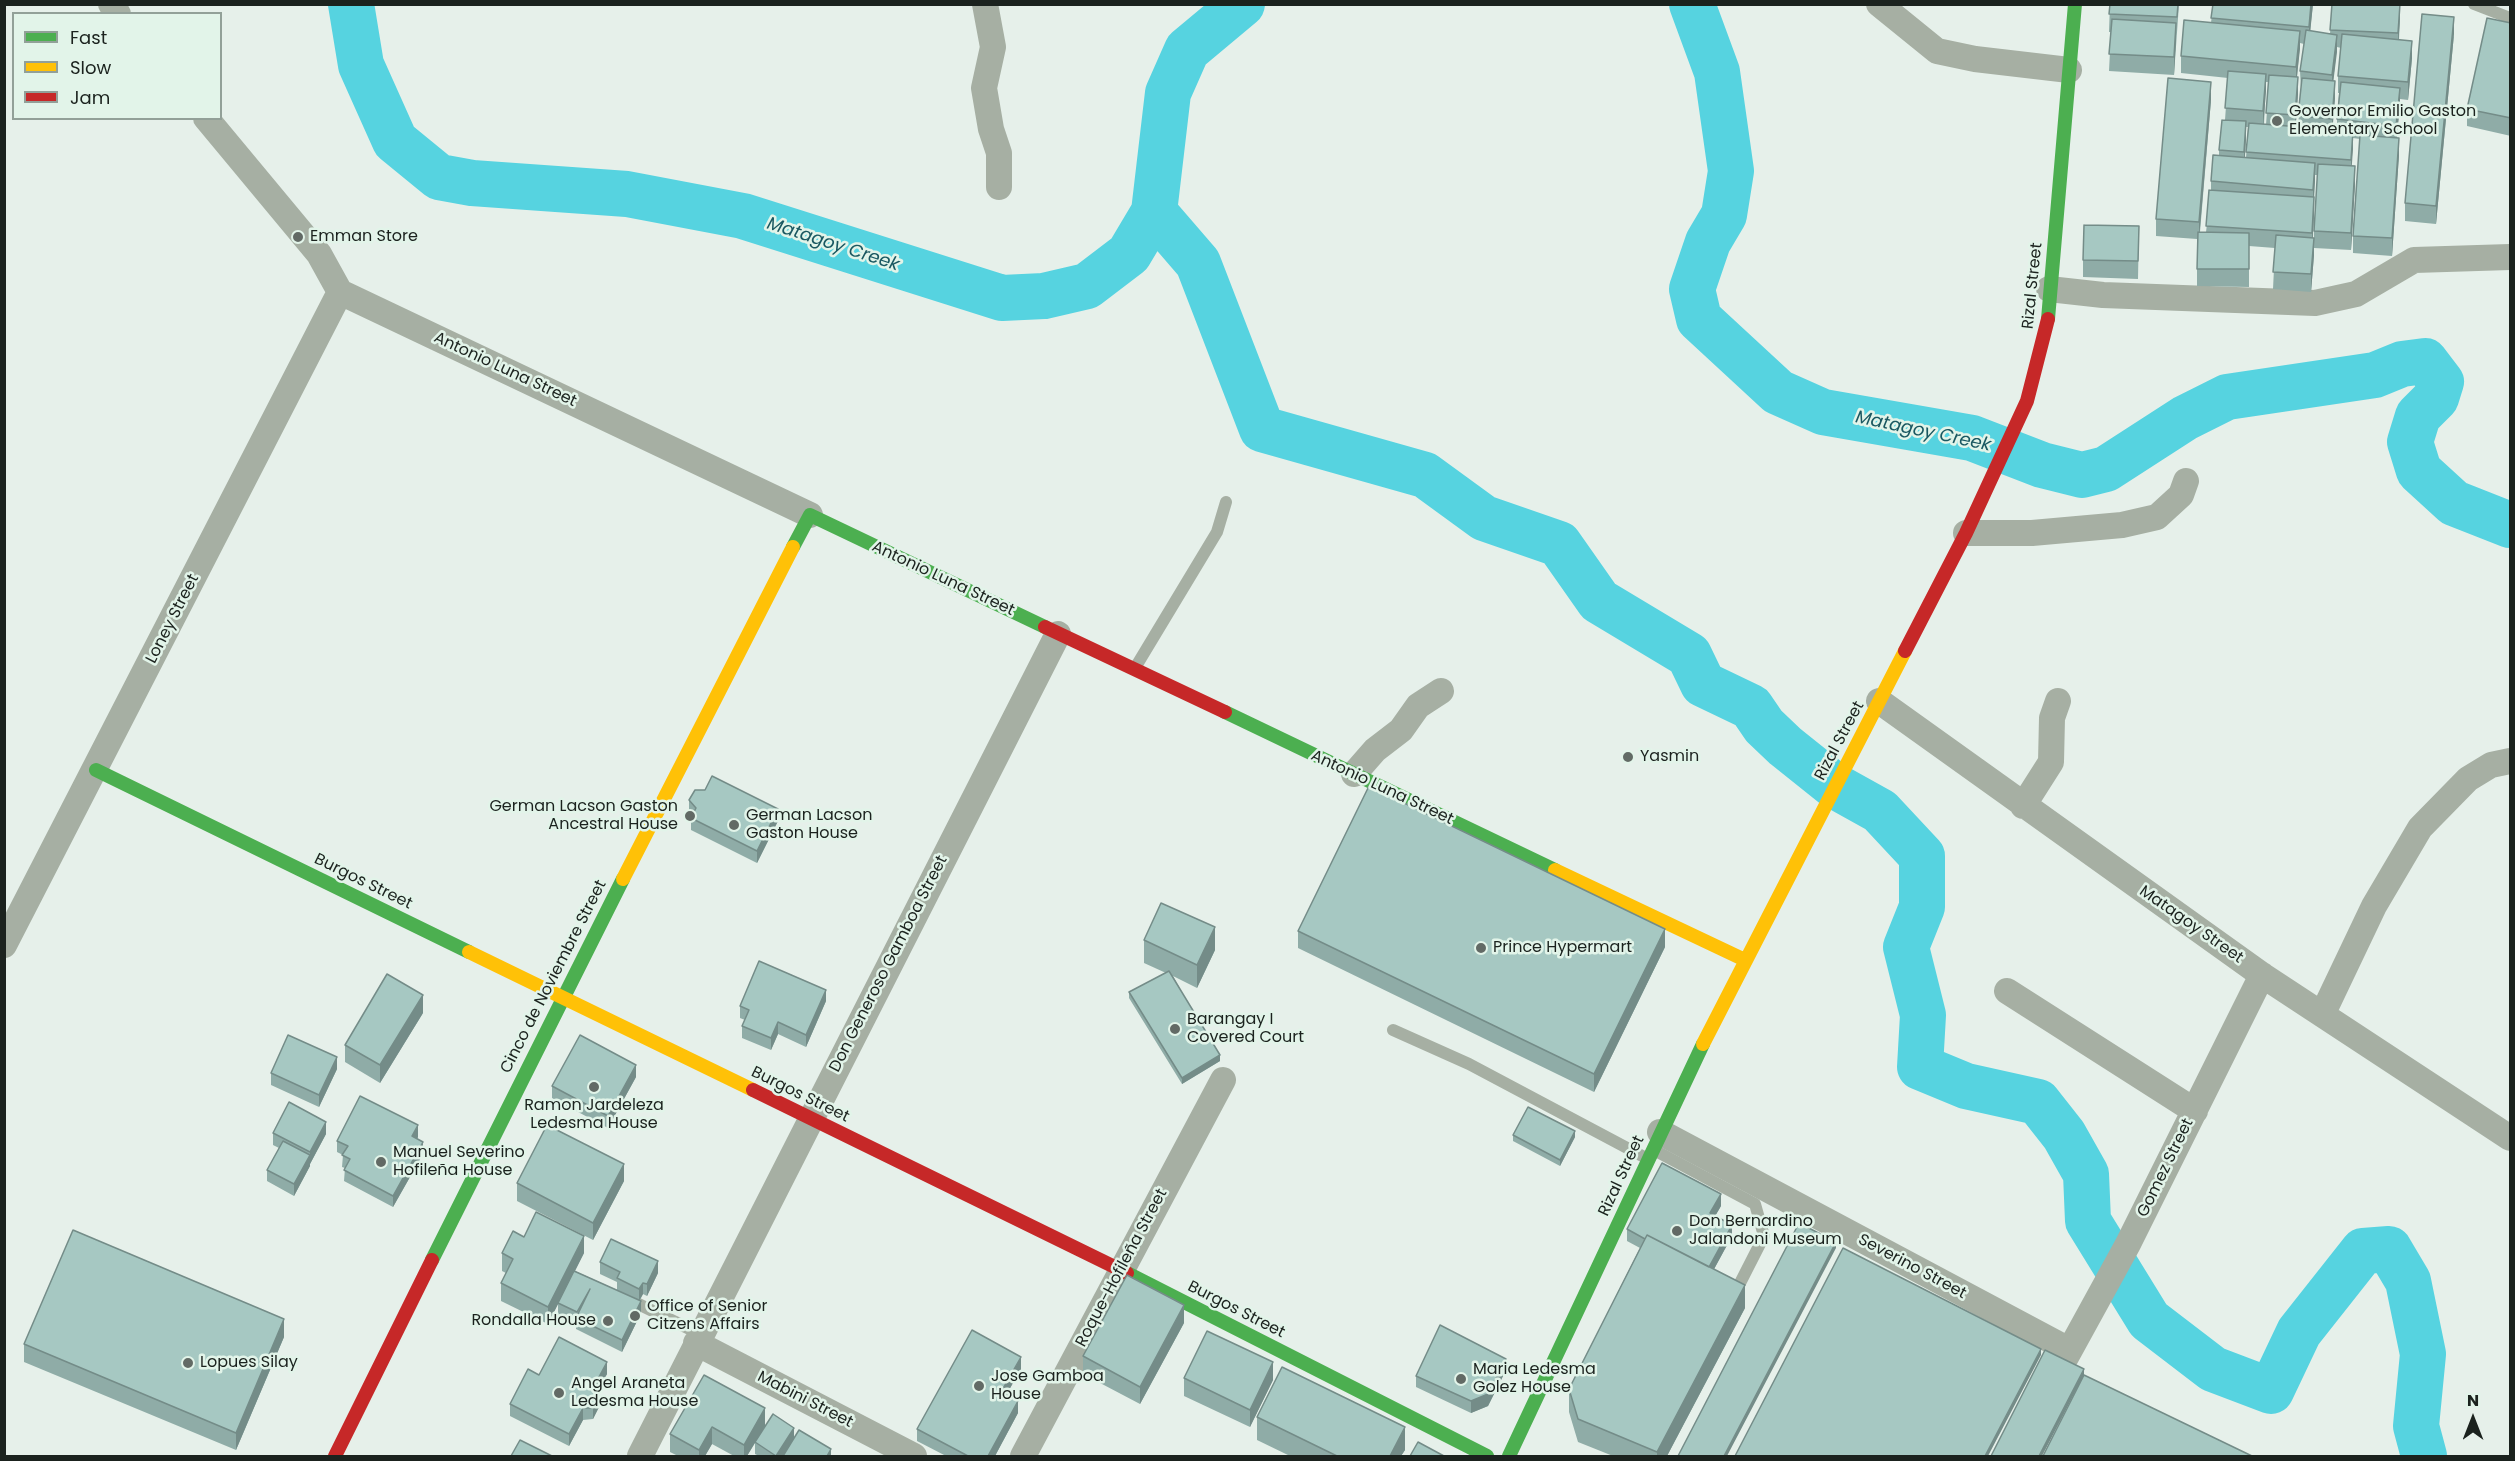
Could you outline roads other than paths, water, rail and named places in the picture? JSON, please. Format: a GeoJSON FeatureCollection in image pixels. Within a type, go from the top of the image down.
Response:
{"type":"FeatureCollection","features":[{"type":"Feature","properties":{"kind":"street"},"geometry":{"type":"LineString","coordinates":[[985,4],[993,47],[984,88],[991,129],[999,153],[999,188]]}},
{"type":"Feature","properties":{"kind":"street"},"geometry":{"type":"LineString","coordinates":[[1879,4],[1936,51],[1975,59],[2069,70]]}},
{"type":"Feature","properties":{"kind":"street","name":"Rizal Street"},"geometry":{"type":"LineString","coordinates":[[1509,1456],[1653,1146],[1745,960],[1966,532],[2027,401],[2050,310],[2049,289],[2075,4]]}},
{"type":"Feature","properties":{"kind":"street"},"geometry":{"type":"LineString","coordinates":[[208,120],[319,254],[340,292]]}},
{"type":"Feature","properties":{"kind":"street"},"geometry":{"type":"LineString","coordinates":[[2049,289],[2103,295],[2315,303],[2356,294],[2414,260],[2511,257]]}},
{"type":"Feature","properties":{"kind":"street","name":"Antonio Luna Street"},"geometry":{"type":"LineString","coordinates":[[340,292],[1745,960]]}},
{"type":"Feature","properties":{"kind":"street","name":"Loney Street"},"geometry":{"type":"LineString","coordinates":[[4,945],[340,292]]}},
{"type":"Feature","properties":{"kind":"street"},"geometry":{"type":"LineString","coordinates":[[1966,532],[2032,532],[2122,525],[2157,517],[2181,495],[2186,481]]}},
{"type":"Feature","properties":{"kind":"street","name":"Cinco de Noviembre Street"},"geometry":{"type":"LineString","coordinates":[[335,1456],[562,997],[810,516]]}},
{"type":"Feature","properties":{"kind":"street","name":"Don Generoso Gamboa Street"},"geometry":{"type":"LineString","coordinates":[[640,1456],[1058,634]]}},
{"type":"Feature","properties":{"kind":"street"},"geometry":{"type":"LineString","coordinates":[[1354,774],[1375,750],[1401,730],[1418,706],[1441,691]]}},
{"type":"Feature","properties":{"kind":"street","name":"Matagoy Street"},"geometry":{"type":"LineString","coordinates":[[1879,701],[2262,975],[2511,1138]]}},
{"type":"Feature","properties":{"kind":"street"},"geometry":{"type":"LineString","coordinates":[[2023,806],[2051,762],[2052,718],[2058,701]]}},
{"type":"Feature","properties":{"kind":"street"},"geometry":{"type":"LineString","coordinates":[[2323,1013],[2374,906],[2420,828],[2468,779],[2491,765],[2511,760]]}},
{"type":"Feature","properties":{"kind":"street","name":"Burgos Street"},"geometry":{"type":"LineString","coordinates":[[96,770],[1121,1270],[1487,1456]]}},
{"type":"Feature","properties":{"kind":"street","name":"Gomez Street"},"geometry":{"type":"LineString","coordinates":[[2067,1354],[2128,1244],[2262,975]]}},
{"type":"Feature","properties":{"kind":"street"},"geometry":{"type":"LineString","coordinates":[[2007,991],[2195,1111]]}},
{"type":"Feature","properties":{"kind":"street","name":"Roque-Hofileña Street"},"geometry":{"type":"LineString","coordinates":[[1023,1456],[1222,1080]]}},
{"type":"Feature","properties":{"kind":"street","name":"Severino Street"},"geometry":{"type":"LineString","coordinates":[[1653,1146],[2067,1354]]}},
{"type":"Feature","properties":{"kind":"street","name":"Mabini Street"},"geometry":{"type":"LineString","coordinates":[[698,1339],[914,1456]]}},
{"type":"Feature","properties":{"kind":"lane"},"geometry":{"type":"LineString","coordinates":[[2474,4],[2511,18]]}},
{"type":"Feature","properties":{"kind":"lane"},"geometry":{"type":"LineString","coordinates":[[1134,669],[1217,532],[1226,502]]}},
{"type":"Feature","properties":{"kind":"lane"},"geometry":{"type":"LineString","coordinates":[[1393,1030],[1653,1146],[1755,1204],[1764,1236],[1734,1293]]}},
{"type":"Feature","properties":{"kind":"lane"},"geometry":{"type":"LineString","coordinates":[[612,1291],[698,1339]]}},
{"type":"Feature","properties":{"kind":"waterway","name":"Matagoy Creek"},"geometry":{"type":"LineString","coordinates":[[351,4],[361,65],[395,141],[439,177],[472,183],[627,194],[743,216],[1002,298],[1044,296],[1087,286],[1129,254],[1154,212],[1168,93],[1187,50],[1242,4]]}},
{"type":"Feature","properties":{"kind":"waterway","name":"Matagoy Creek"},"geometry":{"type":"LineString","coordinates":[[1692,4],[1717,72],[1731,171],[1724,215],[1708,242],[1692,289],[1699,319],[1778,392],[1823,412],[1972,438],[2042,465],[2082,475],[2106,469],[2185,418],[2227,397],[2375,375],[2402,364],[2425,361],[2441,382],[2436,398],[2418,416],[2410,442],[2419,471],[2454,503],[2510,525]]}},
{"type":"Feature","properties":{"kind":"waterway"},"geometry":{"type":"LineString","coordinates":[[1154,212],[1198,263],[1262,429],[1425,475],[1484,518],[1559,544],[1599,601],[1689,655],[1703,684],[1751,707],[1764,726],[1785,746],[1835,786],[1880,811],[1922,856],[1922,907],[1906,947],[1923,1015],[1920,1067],[1966,1086],[2038,1102],[2064,1135],[2086,1174],[2088,1221],[2149,1320],[2213,1369],[2271,1391],[2299,1332],[2363,1251],[2389,1249],[2408,1281],[2423,1354],[2416,1426],[2424,1456]]}},
{"type":"Feature","properties":{"kind":"place","name":"Governor Emilio Gaston Elementary School"},"geometry":{"type":"Point","coordinates":[2277,121]}},
{"type":"Feature","properties":{"kind":"place","name":"Emman Store"},"geometry":{"type":"Point","coordinates":[298,237]}},
{"type":"Feature","properties":{"kind":"place","name":"Yasmin"},"geometry":{"type":"Point","coordinates":[1628,757]}},
{"type":"Feature","properties":{"kind":"place","name":"German Lacson Gaston Ancestral House"},"geometry":{"type":"Point","coordinates":[690,816]}},
{"type":"Feature","properties":{"kind":"place","name":"German Lacson Gaston House"},"geometry":{"type":"Point","coordinates":[734,825]}},
{"type":"Feature","properties":{"kind":"place","name":"Prince Hypermart"},"geometry":{"type":"Point","coordinates":[1481,948]}},
{"type":"Feature","properties":{"kind":"place","name":"Barangay I Covered Court"},"geometry":{"type":"Point","coordinates":[1175,1029]}},
{"type":"Feature","properties":{"kind":"place","name":"Ramon Jardeleza Ledesma House"},"geometry":{"type":"Point","coordinates":[594,1087]}},
{"type":"Feature","properties":{"kind":"place","name":"Manuel Severino Hofileña House"},"geometry":{"type":"Point","coordinates":[381,1162]}},
{"type":"Feature","properties":{"kind":"place","name":"Don Bernardino Jalandoni Museum"},"geometry":{"type":"Point","coordinates":[1677,1231]}},
{"type":"Feature","properties":{"kind":"place","name":"Office of Senior Citzens Affairs"},"geometry":{"type":"Point","coordinates":[635,1316]}},
{"type":"Feature","properties":{"kind":"place","name":"Rondalla House"},"geometry":{"type":"Point","coordinates":[608,1321]}},
{"type":"Feature","properties":{"kind":"place","name":"Lopues Silay"},"geometry":{"type":"Point","coordinates":[188,1363]}},
{"type":"Feature","properties":{"kind":"place","name":"Maria Ledesma Golez House"},"geometry":{"type":"Point","coordinates":[1461,1379]}},
{"type":"Feature","properties":{"kind":"place","name":"Jose Gamboa House"},"geometry":{"type":"Point","coordinates":[979,1386]}},
{"type":"Feature","properties":{"kind":"place","name":"Angel Araneta Ledesma House"},"geometry":{"type":"Point","coordinates":[559,1393]}}]}
